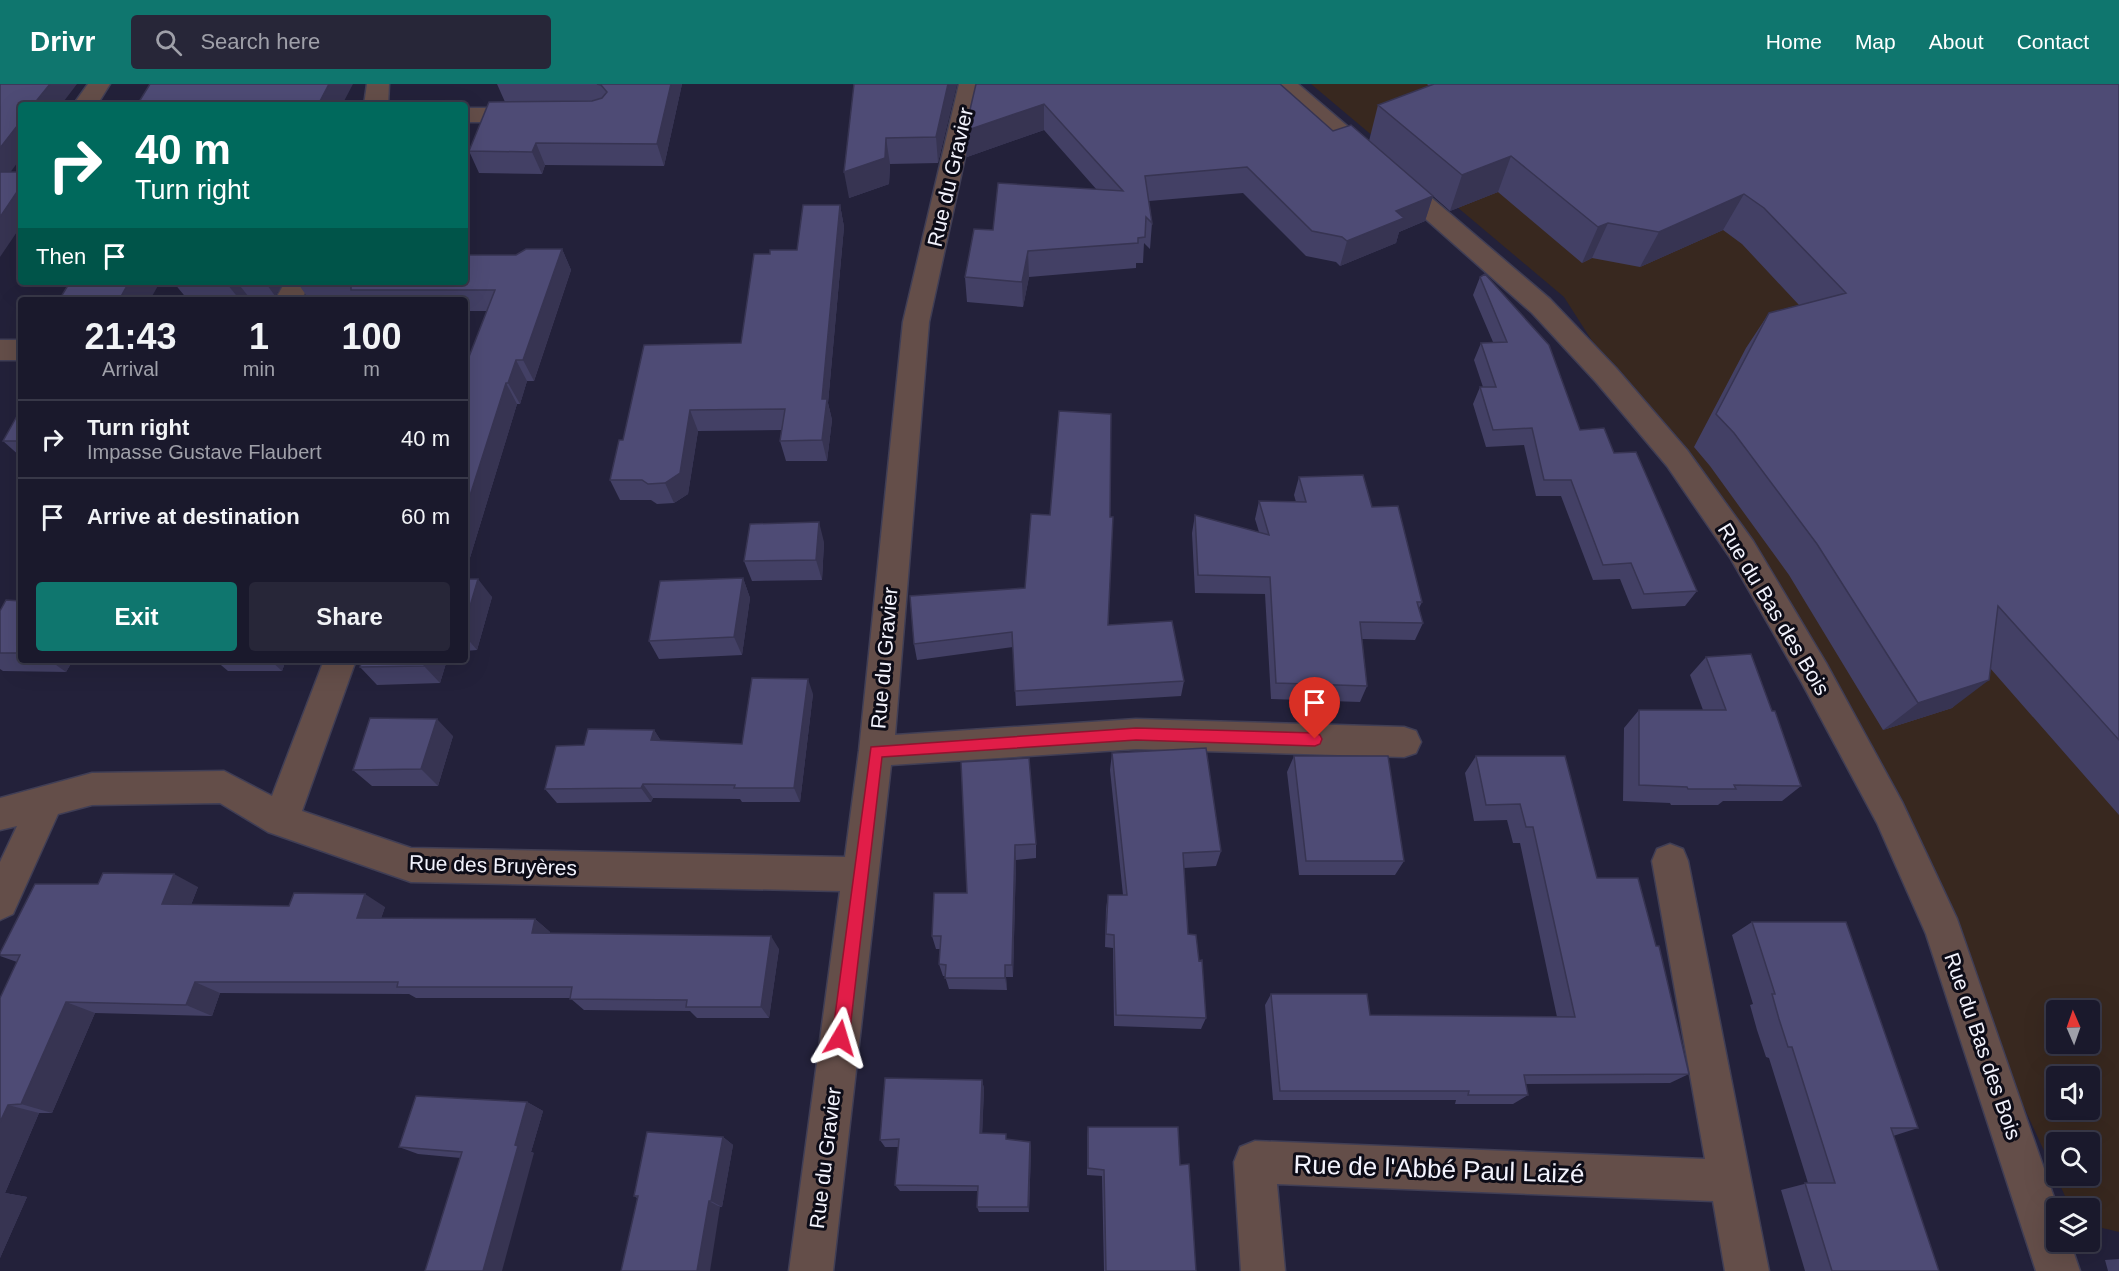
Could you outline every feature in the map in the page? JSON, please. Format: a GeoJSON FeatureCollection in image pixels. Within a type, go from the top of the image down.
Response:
{"type":"FeatureCollection","features":[{"type":"Feature","properties":{"kind":"street"},"geometry":{"type":"LineString","coordinates":[[87,102],[99,84]]}},
{"type":"Feature","properties":{"kind":"street"},"geometry":{"type":"LineString","coordinates":[[376,102],[378,84]]}},
{"type":"Feature","properties":{"kind":"street","name":"Rue du Gravier"},"geometry":{"type":"LineString","coordinates":[[811,1271],[876,751],[916,322],[970,84]]}},
{"type":"Feature","properties":{"kind":"street","name":"Rue du Bas des Bois"},"geometry":{"type":"LineString","coordinates":[[1284,84],[1541,306],[1606,375],[1677,458],[1742,550],[1814,674],[1890,813],[1944,932],[2058,1271]]}},
{"type":"Feature","properties":{"kind":"street"},"geometry":{"type":"LineString","coordinates":[[468,116],[555,114]]}},
{"type":"Feature","properties":{"kind":"street"},"geometry":{"type":"LineString","coordinates":[[0,350],[18,350]]}},
{"type":"Feature","properties":{"kind":"street"},"geometry":{"type":"LineString","coordinates":[[281,820],[339,663]]}},
{"type":"Feature","properties":{"kind":"street"},"geometry":{"type":"LineString","coordinates":[[876,751],[1136,734],[1404,742]]}},
{"type":"Feature","properties":{"kind":"street","name":"Rue des Bruyères"},"geometry":{"type":"LineString","coordinates":[[0,814],[93,789],[224,787],[281,820],[411,865],[861,874]]}},
{"type":"Feature","properties":{"kind":"street"},"geometry":{"type":"LineString","coordinates":[[0,902],[45,803]]}},
{"type":"Feature","properties":{"kind":"street"},"geometry":{"type":"LineString","coordinates":[[1670,861],[1747,1271]]}},
{"type":"Feature","properties":{"kind":"street","name":"Rue de l'Abbé Paul Laizé"},"geometry":{"type":"LineString","coordinates":[[1263,1271],[1255,1162],[1731,1181]]}},
{"type":"Feature","properties":{"kind":"shaded area"},"geometry":{"type":"Polygon","coordinates":[[[1311,84],[2119,84],[2119,1232],[2100,1227],[2100,1198],[2066,1198],[2060,1186],[2100,1186],[2100,1132],[2046,1132],[2046,1155],[1873,781],[1564,297],[1311,84]]]}},
{"type":"Feature","properties":{"kind":"building"},"geometry":{"type":"Polygon","coordinates":[[[0,84],[50,84],[35,102],[18,102],[18,125],[0,148],[0,84]]]}},
{"type":"Feature","properties":{"kind":"building"},"geometry":{"type":"Polygon","coordinates":[[[150,84],[329,84],[320,102],[139,102],[150,84]]]}},
{"type":"Feature","properties":{"kind":"building"},"geometry":{"type":"Polygon","coordinates":[[[597,84],[671,84],[657,144],[536,143],[532,152],[469,151],[489,102],[592,101],[602,98],[607,92],[597,84]]]}},
{"type":"Feature","properties":{"kind":"building"},"geometry":{"type":"Polygon","coordinates":[[[854,84],[948,84],[936,137],[886,138],[885,158],[844,172],[854,84]]]}},
{"type":"Feature","properties":{"kind":"building"},"geometry":{"type":"Polygon","coordinates":[[[976,84],[1280,84],[1333,131],[1351,125],[1433,196],[1396,211],[1404,218],[1347,241],[1342,237],[1312,231],[1247,167],[1145,176],[1152,223],[1146,217],[1145,237],[1138,238],[1138,243],[1028,251],[1022,282],[965,277],[974,229],[993,230],[998,183],[1123,191],[1044,104],[965,131],[976,84]]]}},
{"type":"Feature","properties":{"kind":"building"},"geometry":{"type":"Polygon","coordinates":[[[1434,84],[2119,84],[2119,740],[1998,606],[1989,680],[1918,703],[1817,544],[1734,433],[1716,414],[1769,313],[1846,293],[1764,208],[1744,194],[1659,232],[1608,223],[1598,227],[1511,156],[1462,175],[1378,105],[1434,84]]]}},
{"type":"Feature","properties":{"kind":"building"},"geometry":{"type":"Polygon","coordinates":[[[0,172],[18,172],[18,190],[0,217],[0,172]]]}},
{"type":"Feature","properties":{"kind":"building"},"geometry":{"type":"Polygon","coordinates":[[[803,205],[840,205],[822,399],[827,399],[822,440],[780,441],[785,409],[690,410],[680,473],[665,483],[648,484],[642,480],[610,480],[619,440],[623,440],[644,345],[741,343],[754,254],[770,254],[770,250],[797,250],[803,205]]]}},
{"type":"Feature","properties":{"kind":"building"},"geometry":{"type":"Polygon","coordinates":[[[526,249],[562,249],[523,360],[516,360],[508,383],[506,383],[468,502],[468,359],[495,290],[351,290],[351,286],[323,286],[468,285],[468,255],[516,255],[526,249]]]}},
{"type":"Feature","properties":{"kind":"building"},"geometry":{"type":"Polygon","coordinates":[[[1485,274],[1549,345],[1580,430],[1604,428],[1614,453],[1636,452],[1697,591],[1644,594],[1631,563],[1603,565],[1571,480],[1544,480],[1532,428],[1493,430],[1480,387],[1496,387],[1481,343],[1507,342],[1480,277],[1485,274]]]}},
{"type":"Feature","properties":{"kind":"building"},"geometry":{"type":"Polygon","coordinates":[[[68,285],[127,285],[121,297],[61,297],[68,285]]]}},
{"type":"Feature","properties":{"kind":"building"},"geometry":{"type":"Polygon","coordinates":[[[1059,411],[1111,414],[1110,517],[1113,517],[1108,625],[1172,621],[1184,681],[1015,691],[1012,632],[914,644],[910,596],[1025,588],[1031,514],[1050,515],[1059,411]]]}},
{"type":"Feature","properties":{"kind":"building"},"geometry":{"type":"Polygon","coordinates":[[[18,414],[18,441],[3,441],[18,414]]]}},
{"type":"Feature","properties":{"kind":"building"},"geometry":{"type":"Polygon","coordinates":[[[1363,475],[1372,507],[1398,506],[1422,602],[1417,602],[1423,623],[1360,622],[1367,686],[1276,683],[1270,577],[1198,575],[1195,515],[1269,535],[1259,501],[1306,502],[1299,477],[1363,475]]]}},
{"type":"Feature","properties":{"kind":"building"},"geometry":{"type":"Polygon","coordinates":[[[819,522],[816,560],[744,561],[750,524],[819,522]]]}},
{"type":"Feature","properties":{"kind":"building"},"geometry":{"type":"Polygon","coordinates":[[[743,578],[734,637],[649,641],[660,581],[743,578]]]}},
{"type":"Feature","properties":{"kind":"building"},"geometry":{"type":"Polygon","coordinates":[[[468,579],[478,579],[468,613],[468,579]]]}},
{"type":"Feature","properties":{"kind":"building"},"geometry":{"type":"Polygon","coordinates":[[[6,600],[18,601],[18,653],[0,653],[0,611],[6,600]]]}},
{"type":"Feature","properties":{"kind":"building"},"geometry":{"type":"Polygon","coordinates":[[[1751,654],[1772,711],[1775,711],[1801,786],[1734,785],[1736,789],[1688,789],[1687,787],[1639,785],[1639,710],[1726,710],[1706,657],[1751,654]]]}},
{"type":"Feature","properties":{"kind":"building"},"geometry":{"type":"Polygon","coordinates":[[[361,663],[425,663],[424,666],[360,667],[361,663]]]}},
{"type":"Feature","properties":{"kind":"building"},"geometry":{"type":"Polygon","coordinates":[[[752,678],[808,679],[794,788],[643,784],[641,788],[545,789],[556,746],[584,745],[588,729],[654,730],[651,740],[742,744],[752,678]]]}},
{"type":"Feature","properties":{"kind":"building"},"geometry":{"type":"Polygon","coordinates":[[[370,718],[437,719],[421,769],[353,770],[370,718]]]}},
{"type":"Feature","properties":{"kind":"building"},"geometry":{"type":"Polygon","coordinates":[[[1206,748],[1221,851],[1183,853],[1188,934],[1196,935],[1199,961],[1202,960],[1206,1018],[1116,1015],[1114,935],[1106,934],[1108,895],[1127,895],[1112,753],[1206,748]]]}},
{"type":"Feature","properties":{"kind":"building"},"geometry":{"type":"Polygon","coordinates":[[[1294,756],[1388,756],[1404,861],[1306,861],[1294,756]]]}},
{"type":"Feature","properties":{"kind":"building"},"geometry":{"type":"Polygon","coordinates":[[[1476,756],[1565,756],[1597,878],[1638,878],[1656,946],[1659,946],[1689,1074],[1524,1075],[1528,1095],[1468,1095],[1469,1091],[1280,1091],[1271,994],[1367,994],[1370,1015],[1575,1017],[1533,827],[1526,827],[1520,804],[1486,805],[1476,756]]]}},
{"type":"Feature","properties":{"kind":"building"},"geometry":{"type":"Polygon","coordinates":[[[1029,758],[1036,844],[1015,845],[1012,965],[1005,965],[1005,978],[945,978],[946,965],[939,964],[941,936],[932,936],[934,893],[967,893],[961,762],[1029,758]]]}},
{"type":"Feature","properties":{"kind":"building"},"geometry":{"type":"Polygon","coordinates":[[[103,873],[174,874],[162,904],[289,906],[294,893],[365,894],[357,918],[535,919],[532,933],[771,936],[761,1007],[686,1007],[687,1000],[570,999],[572,987],[397,987],[398,982],[195,982],[186,1005],[66,1002],[21,1104],[8,1105],[0,1122],[0,998],[20,955],[0,955],[0,953],[35,884],[98,884],[103,873]]]}},
{"type":"Feature","properties":{"kind":"building"},"geometry":{"type":"Polygon","coordinates":[[[1752,922],[1846,922],[1918,1128],[1891,1128],[1939,1271],[1832,1271],[1805,1183],[1835,1183],[1792,1047],[1788,1047],[1779,1019],[1772,994],[1775,994],[1752,922]]]}},
{"type":"Feature","properties":{"kind":"building"},"geometry":{"type":"Polygon","coordinates":[[[885,1078],[982,1080],[980,1133],[1006,1134],[1006,1139],[1030,1142],[1028,1207],[977,1207],[978,1186],[895,1185],[899,1139],[880,1140],[885,1078]]]}},
{"type":"Feature","properties":{"kind":"building"},"geometry":{"type":"Polygon","coordinates":[[[416,1096],[527,1102],[515,1145],[518,1146],[483,1271],[425,1271],[462,1152],[399,1147],[416,1096]]]}},
{"type":"Feature","properties":{"kind":"building"},"geometry":{"type":"Polygon","coordinates":[[[1088,1127],[1178,1127],[1180,1165],[1189,1164],[1196,1271],[1106,1271],[1104,1170],[1088,1168],[1088,1127]]]}},
{"type":"Feature","properties":{"kind":"building"},"geometry":{"type":"Polygon","coordinates":[[[647,1132],[723,1137],[697,1271],[621,1271],[638,1196],[634,1196],[647,1132]]]}},
{"type":"Feature","properties":{"kind":"route"},"geometry":{"type":"LineString","coordinates":[[840,1038],[876,751],[1136,734],[1315,739]]}}]}
